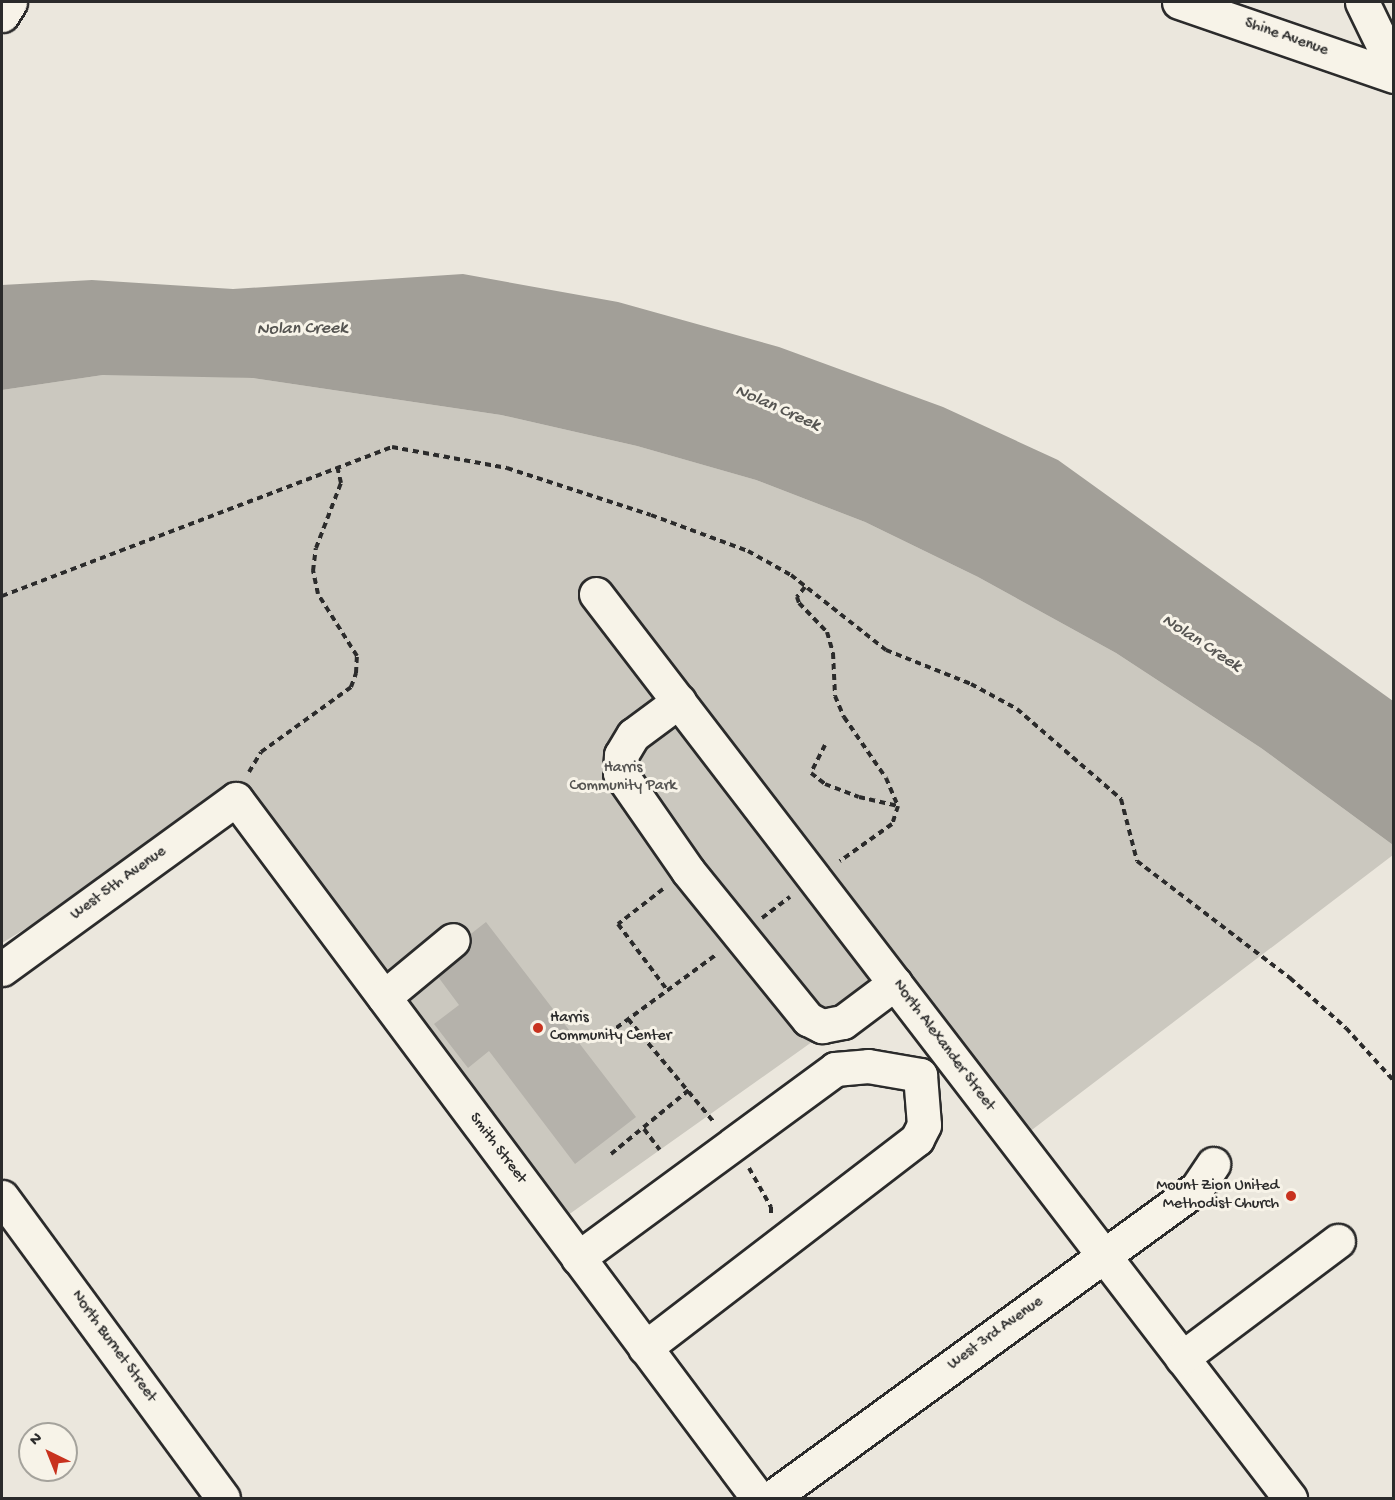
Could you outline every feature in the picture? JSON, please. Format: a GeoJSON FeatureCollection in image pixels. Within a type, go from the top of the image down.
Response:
{"type":"FeatureCollection","features":[{"type":"Feature","properties":{"kind":"street"},"geometry":{"type":"LineString","coordinates":[[2,15],[10,2]]}},
{"type":"Feature","properties":{"kind":"street","name":"Shine Avenue"},"geometry":{"type":"LineString","coordinates":[[1179,2],[1394,76]]}},
{"type":"Feature","properties":{"kind":"street"},"geometry":{"type":"LineString","coordinates":[[1362,2],[1394,68]]}},
{"type":"Feature","properties":{"kind":"street","name":"North Alexander Street"},"geometry":{"type":"LineString","coordinates":[[596,594],[1290,1498]]}},
{"type":"Feature","properties":{"kind":"street"},"geometry":{"type":"LineString","coordinates":[[679,701],[633,735],[621,755],[620,774],[688,871],[808,1019],[822,1026],[843,1022],[895,983]]}},
{"type":"Feature","properties":{"kind":"street","name":"West 5th Avenue"},"geometry":{"type":"LineString","coordinates":[[2,969],[236,799]]}},
{"type":"Feature","properties":{"kind":"street","name":"Smith Street"},"geometry":{"type":"LineString","coordinates":[[236,799],[758,1498]]}},
{"type":"Feature","properties":{"kind":"street"},"geometry":{"type":"LineString","coordinates":[[384,997],[453,940]]}},
{"type":"Feature","properties":{"kind":"street"},"geometry":{"type":"LineString","coordinates":[[579,1258],[835,1070],[868,1066],[920,1075],[948,1053]]}},
{"type":"Feature","properties":{"kind":"street"},"geometry":{"type":"LineString","coordinates":[[645,1348],[917,1139],[924,1125],[920,1075]]}},
{"type":"Feature","properties":{"kind":"street","name":"West 3rd Avenue"},"geometry":{"type":"LineString","coordinates":[[771,1498],[1197,1188],[1213,1164]]}},
{"type":"Feature","properties":{"kind":"street","name":"North Burnet Street"},"geometry":{"type":"LineString","coordinates":[[2,1197],[223,1498]]}},
{"type":"Feature","properties":{"kind":"street"},"geometry":{"type":"LineString","coordinates":[[1182,1358],[1338,1241]]}},
{"type":"Feature","properties":{"kind":"path"},"geometry":{"type":"LineString","coordinates":[[2,596],[337,466],[392,447],[507,468],[748,551],[791,575],[886,650],[970,684],[1017,709],[1121,800],[1137,861],[1290,978],[1346,1028],[1394,1081]]}},
{"type":"Feature","properties":{"kind":"path"},"geometry":{"type":"LineString","coordinates":[[236,799],[261,752],[351,687],[356,673],[357,656],[318,594],[313,571],[316,548],[341,483],[337,466]]}},
{"type":"Feature","properties":{"kind":"path"},"geometry":{"type":"LineString","coordinates":[[825,745],[811,774],[825,784],[898,807]]}},
{"type":"Feature","properties":{"kind":"path"},"geometry":{"type":"LineString","coordinates":[[668,991],[618,924],[688,871]]}},
{"type":"Feature","properties":{"kind":"path"},"geometry":{"type":"LineString","coordinates":[[611,1154],[645,1129],[689,1090]]}},
{"type":"Feature","properties":{"kind":"path"},"geometry":{"type":"LineString","coordinates":[[645,1129],[660,1150]]}},
{"type":"Feature","properties":{"kind":"green space","name":"Harris Community Park"},"geometry":{"type":"Polygon","coordinates":[[[176,374],[253,378],[501,415],[637,446],[756,480],[865,522],[978,577],[1116,653],[1261,748],[1393,845],[1393,855],[1016,1142],[895,983],[554,1225],[236,800],[2,943],[2,390],[103,375],[176,374]]]}},
{"type":"Feature","properties":{"kind":"water","name":"Nolan Creek"},"geometry":{"type":"Polygon","coordinates":[[[463,274],[618,302],[779,347],[943,407],[1058,460],[1393,701],[1393,845],[1261,748],[1116,653],[978,577],[865,522],[756,480],[637,446],[501,415],[253,378],[103,375],[2,390],[2,285],[92,280],[233,289],[463,274]]]}},
{"type":"Feature","properties":{"kind":"building"},"geometry":{"type":"Polygon","coordinates":[[[486,922],[636,1117],[575,1164],[489,1051],[468,1068],[434,1024],[459,1005],[430,966],[486,922]]]}},
{"type":"Feature","properties":{"kind":"place","name":"Harris Community Center"},"geometry":{"type":"Point","coordinates":[538,1028]}},
{"type":"Feature","properties":{"kind":"place","name":"Mount Zion United Methodist Church"},"geometry":{"type":"Point","coordinates":[1291,1196]}}]}
